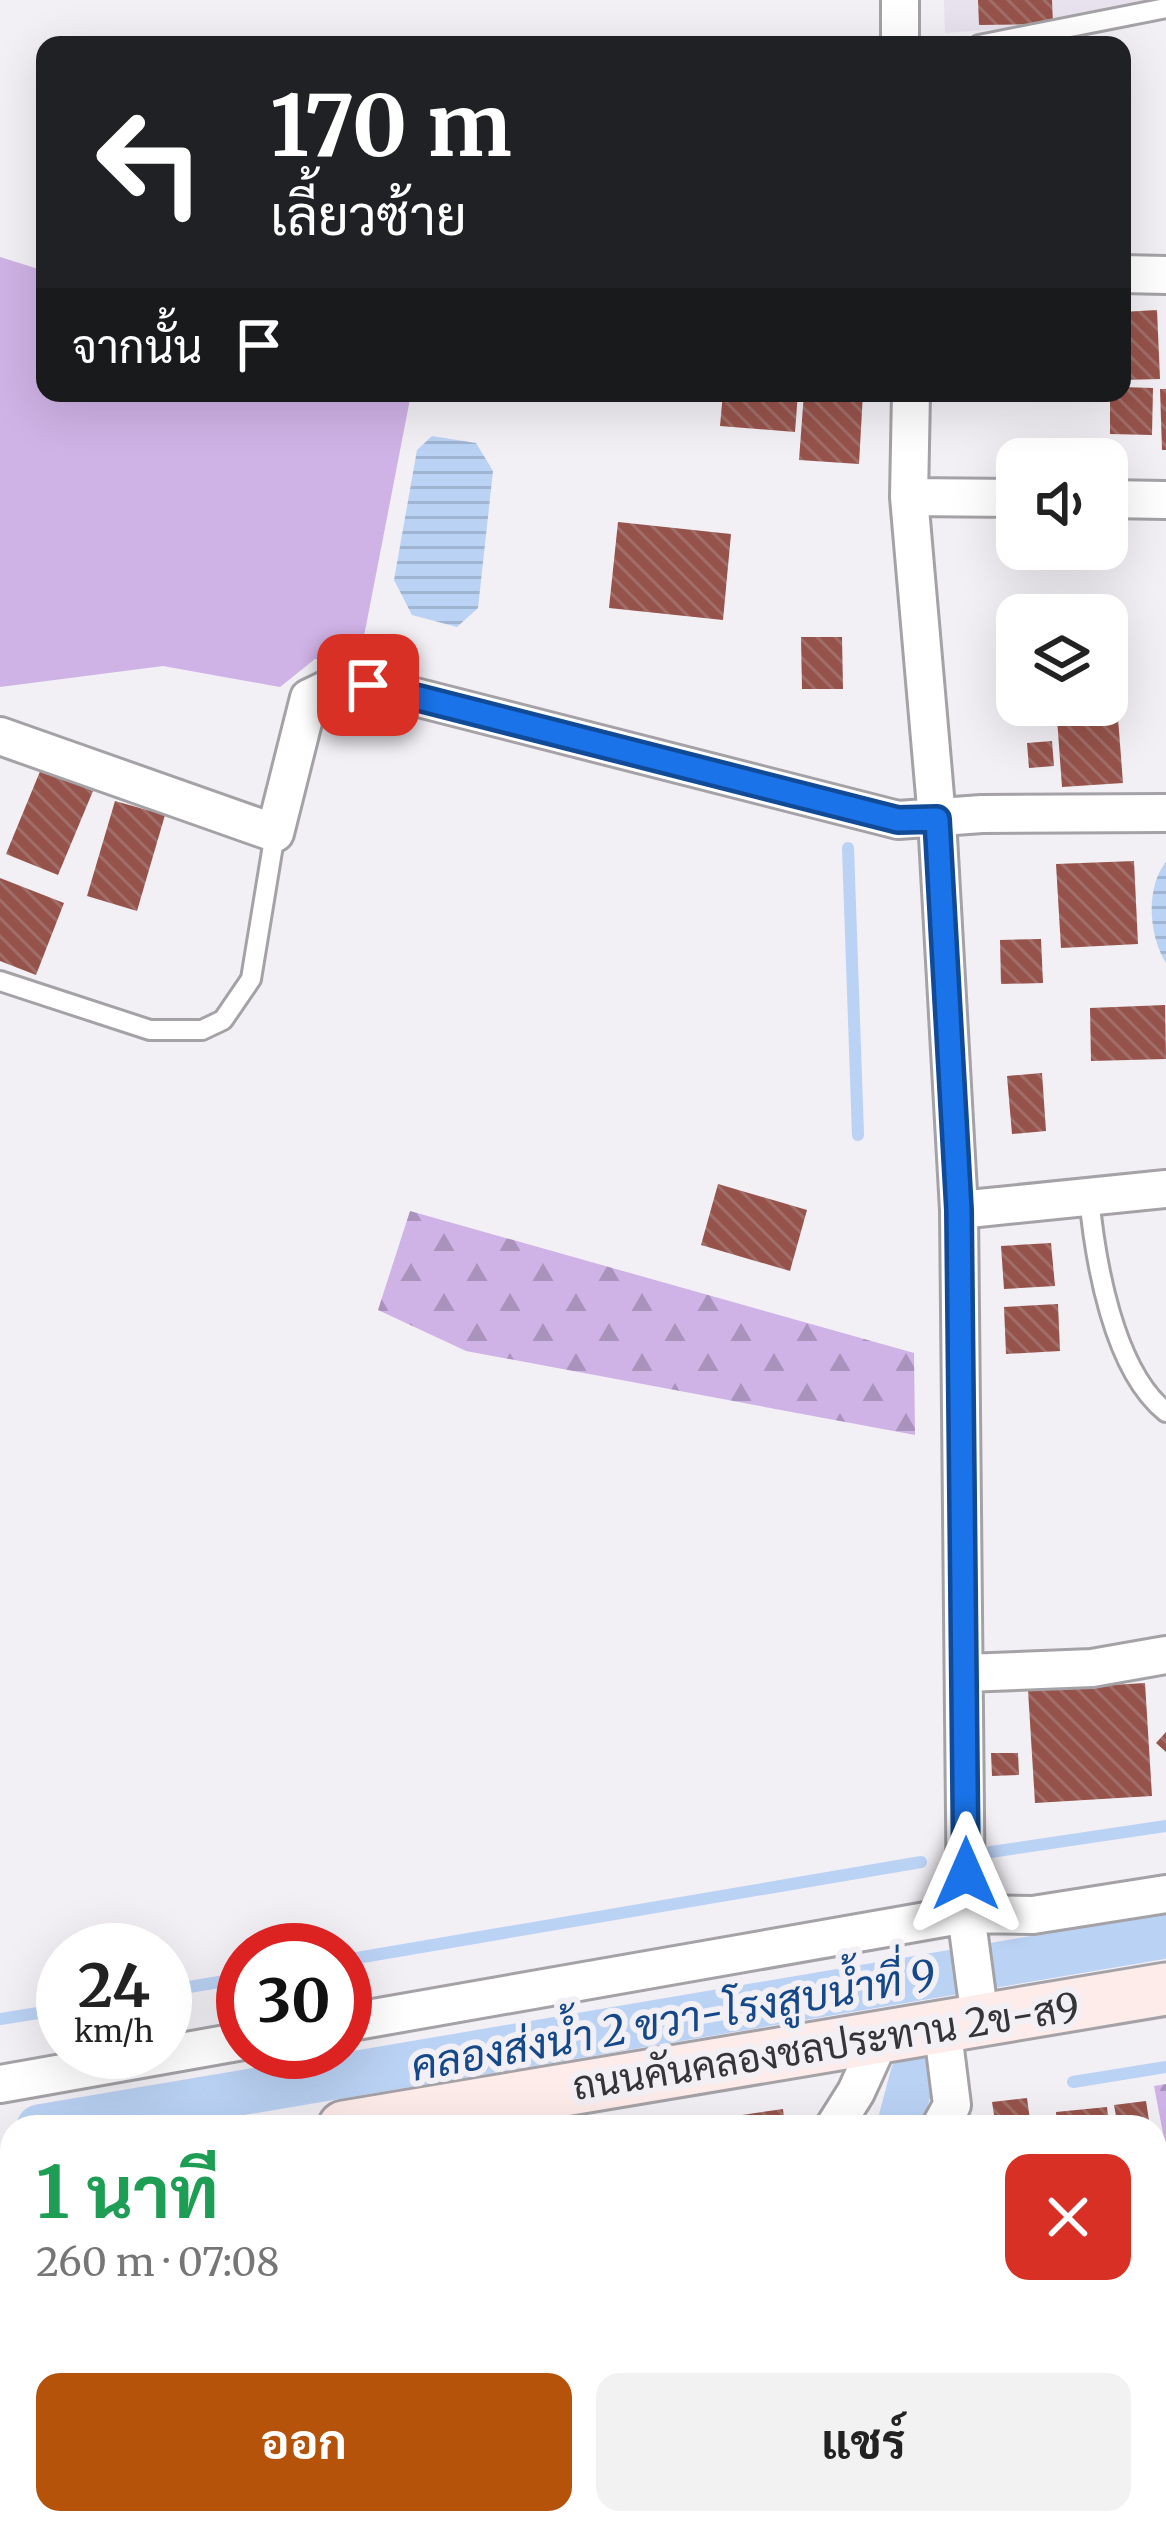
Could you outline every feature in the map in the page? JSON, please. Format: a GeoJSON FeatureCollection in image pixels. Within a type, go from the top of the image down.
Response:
{"type":"FeatureCollection","features":[{"type":"Feature","properties":{"kind":"street"},"geometry":{"type":"LineString","coordinates":[[900,0],[900,36]]}},
{"type":"Feature","properties":{"kind":"street"},"geometry":{"type":"LineString","coordinates":[[1131,274],[1166,274]]}},
{"type":"Feature","properties":{"kind":"street"},"geometry":{"type":"LineString","coordinates":[[911,402],[909,497],[937,819],[959,1210],[967,1927],[966,2014],[951,2115]]}},
{"type":"Feature","properties":{"kind":"street"},"geometry":{"type":"LineString","coordinates":[[909,497],[996,498]]}},
{"type":"Feature","properties":{"kind":"street"},"geometry":{"type":"LineString","coordinates":[[1128,499],[1166,500]]}},
{"type":"Feature","properties":{"kind":"street"},"geometry":{"type":"LineString","coordinates":[[0,736],[274,833],[309,698],[332,687],[368,685],[898,820],[982,814],[1166,813]]}},
{"type":"Feature","properties":{"kind":"street"},"geometry":{"type":"LineString","coordinates":[[959,1210],[1166,1189]]}},
{"type":"Feature","properties":{"kind":"street"},"geometry":{"type":"LineString","coordinates":[[965,1673],[1092,1668],[1166,1655]]}},
{"type":"Feature","properties":{"kind":"street"},"geometry":{"type":"LineString","coordinates":[[372,2020],[1166,1894]]}},
{"type":"Feature","properties":{"kind":"street","name":"ถนนคันคลองชลประทาน 2ข-ส9"},"geometry":{"type":"LineString","coordinates":[[414,2115],[882,2035],[966,2014],[1166,1989]]}},
{"type":"Feature","properties":{"kind":"street"},"geometry":{"type":"LineString","coordinates":[[842,2115],[882,2035]]}},
{"type":"Feature","properties":{"kind":"street"},"geometry":{"type":"LineString","coordinates":[[0,2084],[216,2047]]}},
{"type":"Feature","properties":{"kind":"lane"},"geometry":{"type":"LineString","coordinates":[[1024,36],[1166,8]]}},
{"type":"Feature","properties":{"kind":"lane"},"geometry":{"type":"LineString","coordinates":[[0,981],[150,1030],[202,1030],[223,1021],[250,980],[274,833]]}},
{"type":"Feature","properties":{"kind":"lane"},"geometry":{"type":"LineString","coordinates":[[1089,1196],[1094,1246],[1128,1364],[1151,1400],[1166,1412]]}},
{"type":"Feature","properties":{"kind":"shaded area"},"geometry":{"type":"Polygon","coordinates":[[[944,0],[1166,0],[1053,25],[945,33],[944,0]]]}},
{"type":"Feature","properties":{"kind":"green space"},"geometry":{"type":"Polygon","coordinates":[[[0,257],[36,268],[36,402],[409,402],[359,662],[315,659],[280,687],[163,666],[0,687],[0,257]]]}},
{"type":"Feature","properties":{"kind":"green space"},"geometry":{"type":"Polygon","coordinates":[[[410,1211],[914,1353],[915,1435],[466,1351],[378,1310],[410,1211]]]}},
{"type":"Feature","properties":{"kind":"green space"},"geometry":{"type":"Polygon","coordinates":[[[1166,2084],[1166,2115],[1160,2115],[1154,2086],[1166,2084]]]}},
{"type":"Feature","properties":{"kind":"water"},"geometry":{"type":"Polygon","coordinates":[[[432,436],[476,443],[493,471],[478,608],[457,627],[412,615],[394,580],[417,450],[432,436]]]}},
{"type":"Feature","properties":{"kind":"water"},"geometry":{"type":"Polygon","coordinates":[[[1166,862],[1166,963],[1156,939],[1152,898],[1166,862]]]}},
{"type":"Feature","properties":{"kind":"building"},"geometry":{"type":"Polygon","coordinates":[[[978,0],[1052,0],[1053,24],[979,25],[978,0]]]}},
{"type":"Feature","properties":{"kind":"building"},"geometry":{"type":"Polygon","coordinates":[[[1157,310],[1160,379],[1131,380],[1131,311],[1157,310]]]}},
{"type":"Feature","properties":{"kind":"building"},"geometry":{"type":"Polygon","coordinates":[[[1131,387],[1153,388],[1152,435],[1110,434],[1110,402],[1131,402],[1131,387]]]}},
{"type":"Feature","properties":{"kind":"building"},"geometry":{"type":"Polygon","coordinates":[[[1160,389],[1166,389],[1166,450],[1162,450],[1160,389]]]}},
{"type":"Feature","properties":{"kind":"building"},"geometry":{"type":"Polygon","coordinates":[[[722,402],[797,402],[795,432],[720,426],[722,402]]]}},
{"type":"Feature","properties":{"kind":"building"},"geometry":{"type":"Polygon","coordinates":[[[803,402],[862,402],[859,464],[799,460],[803,402]]]}},
{"type":"Feature","properties":{"kind":"building"},"geometry":{"type":"Polygon","coordinates":[[[618,522],[731,534],[723,620],[609,608],[618,522]]]}},
{"type":"Feature","properties":{"kind":"building"},"geometry":{"type":"Polygon","coordinates":[[[801,637],[842,637],[843,689],[802,689],[801,637]]]}},
{"type":"Feature","properties":{"kind":"building"},"geometry":{"type":"Polygon","coordinates":[[[1058,726],[1119,726],[1123,783],[1062,787],[1058,726]]]}},
{"type":"Feature","properties":{"kind":"building"},"geometry":{"type":"Polygon","coordinates":[[[1052,741],[1054,766],[1029,768],[1027,743],[1052,741]]]}},
{"type":"Feature","properties":{"kind":"building"},"geometry":{"type":"Polygon","coordinates":[[[41,769],[93,791],[58,875],[6,854],[41,769]]]}},
{"type":"Feature","properties":{"kind":"building"},"geometry":{"type":"Polygon","coordinates":[[[115,801],[165,815],[137,911],[87,896],[115,801]]]}},
{"type":"Feature","properties":{"kind":"building"},"geometry":{"type":"Polygon","coordinates":[[[1134,861],[1138,944],[1061,948],[1056,864],[1134,861]]]}},
{"type":"Feature","properties":{"kind":"building"},"geometry":{"type":"Polygon","coordinates":[[[0,878],[64,903],[36,975],[0,961],[0,878]]]}},
{"type":"Feature","properties":{"kind":"building"},"geometry":{"type":"Polygon","coordinates":[[[1041,939],[1043,983],[1001,984],[1000,940],[1041,939]]]}},
{"type":"Feature","properties":{"kind":"building"},"geometry":{"type":"Polygon","coordinates":[[[1165,1005],[1166,1059],[1091,1061],[1090,1008],[1165,1005]]]}},
{"type":"Feature","properties":{"kind":"building"},"geometry":{"type":"Polygon","coordinates":[[[1042,1073],[1046,1131],[1012,1134],[1007,1076],[1042,1073]]]}},
{"type":"Feature","properties":{"kind":"building"},"geometry":{"type":"Polygon","coordinates":[[[718,1184],[807,1210],[790,1271],[701,1245],[718,1184]]]}},
{"type":"Feature","properties":{"kind":"building"},"geometry":{"type":"Polygon","coordinates":[[[1051,1243],[1055,1286],[1004,1289],[1001,1246],[1051,1243]]]}},
{"type":"Feature","properties":{"kind":"building"},"geometry":{"type":"Polygon","coordinates":[[[1058,1304],[1060,1351],[1006,1354],[1004,1307],[1058,1304]]]}},
{"type":"Feature","properties":{"kind":"building"},"geometry":{"type":"Polygon","coordinates":[[[1145,1683],[1152,1796],[1035,1803],[1028,1690],[1145,1683]]]}},
{"type":"Feature","properties":{"kind":"building"},"geometry":{"type":"Polygon","coordinates":[[[1166,1732],[1166,1752],[1156,1743],[1166,1732]]]}},
{"type":"Feature","properties":{"kind":"building"},"geometry":{"type":"Polygon","coordinates":[[[991,1753],[1018,1753],[1019,1775],[992,1776],[991,1753]]]}},
{"type":"Feature","properties":{"kind":"building"},"geometry":{"type":"Polygon","coordinates":[[[1027,2098],[1029,2115],[994,2115],[992,2102],[1027,2098]]]}},
{"type":"Feature","properties":{"kind":"building"},"geometry":{"type":"Polygon","coordinates":[[[1146,2101],[1148,2115],[1116,2115],[1114,2105],[1146,2101]]]}},
{"type":"Feature","properties":{"kind":"building"},"geometry":{"type":"Polygon","coordinates":[[[1107,2107],[1108,2115],[1056,2115],[1107,2107]]]}},
{"type":"Feature","properties":{"kind":"building"},"geometry":{"type":"Polygon","coordinates":[[[783,2109],[784,2115],[742,2115],[783,2109]]]}},
{"type":"Feature","properties":{"kind":"waterway"},"geometry":{"type":"LineString","coordinates":[[848,848],[858,1135]]}},
{"type":"Feature","properties":{"kind":"waterway"},"geometry":{"type":"LineString","coordinates":[[991,1852],[1166,1826]]}},
{"type":"Feature","properties":{"kind":"waterway"},"geometry":{"type":"LineString","coordinates":[[372,1955],[921,1862]]}},
{"type":"Feature","properties":{"kind":"waterway","name":"คลองส่งน้ำ 2 ขวา-โรงสูบน้ำที่ 9"},"geometry":{"type":"LineString","coordinates":[[110,2115],[1166,1936]]}},
{"type":"Feature","properties":{"kind":"waterway"},"geometry":{"type":"LineString","coordinates":[[192,1986],[216,1982]]}},
{"type":"Feature","properties":{"kind":"waterway"},"geometry":{"type":"LineString","coordinates":[[0,2019],[36,2013]]}},
{"type":"Feature","properties":{"kind":"waterway"},"geometry":{"type":"LineString","coordinates":[[1073,2082],[1166,2067]]}},
{"type":"Feature","properties":{"kind":"waterway"},"geometry":{"type":"LineString","coordinates":[[902,2115],[913,2074]]}},
{"type":"Feature","properties":{"kind":"route"},"geometry":{"type":"LineString","coordinates":[[368,685],[898,820],[937,819],[959,1210],[966,1874]]}}]}
